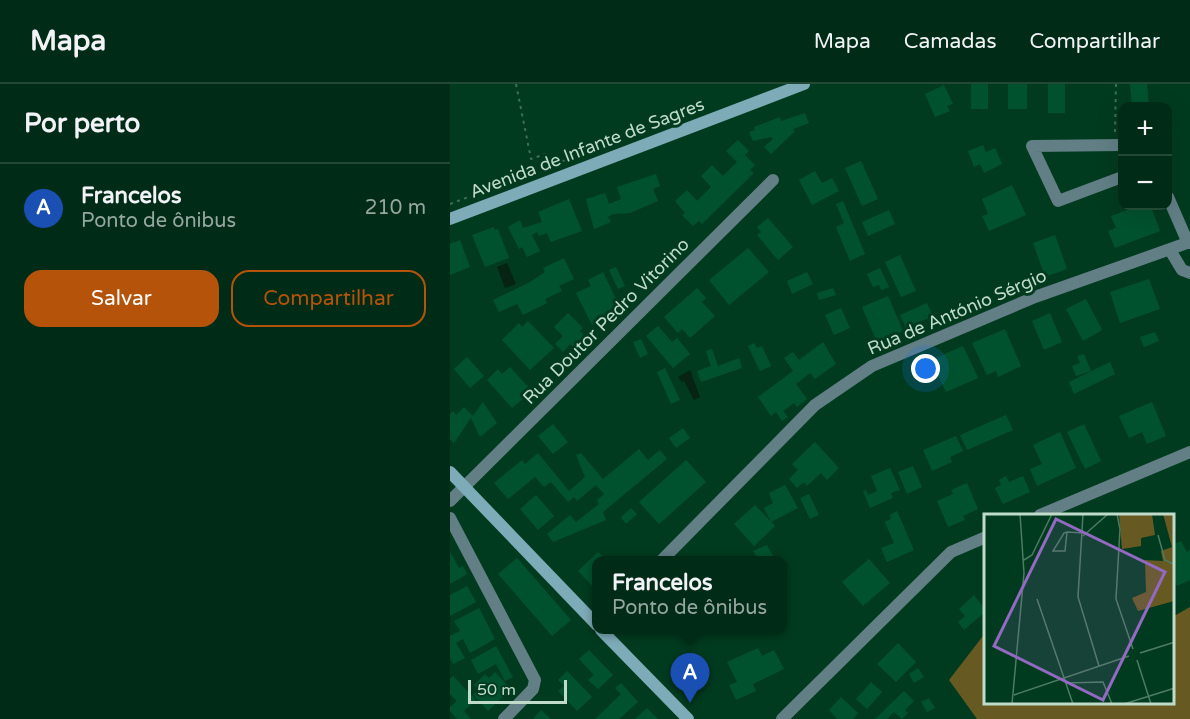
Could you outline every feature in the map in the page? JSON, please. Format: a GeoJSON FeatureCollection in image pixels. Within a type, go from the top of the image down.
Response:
{"type":"FeatureCollection","features":[{"type":"Feature","properties":{"kind":"main road","name":"Avenida de Infante de Sagres"},"geometry":{"type":"LineString","coordinates":[[450,219],[804,84]]}},
{"type":"Feature","properties":{"kind":"main road"},"geometry":{"type":"LineString","coordinates":[[450,472],[592,620]]}},
{"type":"Feature","properties":{"kind":"main road"},"geometry":{"type":"LineString","coordinates":[[605,634],[688,719]]}},
{"type":"Feature","properties":{"kind":"street"},"geometry":{"type":"LineString","coordinates":[[1118,145],[1032,146],[1058,201],[1118,178]]}},
{"type":"Feature","properties":{"kind":"street","name":"Rua Doutor Pedro Vitorino"},"geometry":{"type":"LineString","coordinates":[[450,501],[773,180]]}},
{"type":"Feature","properties":{"kind":"street"},"geometry":{"type":"LineString","coordinates":[[1172,207],[1189,242]]}},
{"type":"Feature","properties":{"kind":"street","name":"Rua de António Sérgio"},"geometry":{"type":"LineString","coordinates":[[667,556],[815,405],[872,366],[1035,297],[1189,242]]}},
{"type":"Feature","properties":{"kind":"street"},"geometry":{"type":"LineString","coordinates":[[1170,250],[1182,270],[1190,273]]}},
{"type":"Feature","properties":{"kind":"street"},"geometry":{"type":"LineString","coordinates":[[1042,514],[1190,452]]}},
{"type":"Feature","properties":{"kind":"street"},"geometry":{"type":"LineString","coordinates":[[450,518],[535,680],[534,689],[504,719]]}},
{"type":"Feature","properties":{"kind":"street"},"geometry":{"type":"LineString","coordinates":[[782,719],[951,552],[984,538]]}},
{"type":"Feature","properties":{"kind":"path"},"geometry":{"type":"LineString","coordinates":[[516,84],[532,159],[545,154],[548,166]]}},
{"type":"Feature","properties":{"kind":"path"},"geometry":{"type":"LineString","coordinates":[[1116,84],[1118,145]]}},
{"type":"Feature","properties":{"kind":"shaded area"},"geometry":{"type":"Polygon","coordinates":[[[507,263],[516,284],[505,288],[497,267],[507,263]]]}},
{"type":"Feature","properties":{"kind":"shaded area"},"geometry":{"type":"Polygon","coordinates":[[[690,370],[700,397],[694,400],[684,381],[682,382],[678,377],[690,370]]]}},
{"type":"Feature","properties":{"kind":"shaded area"},"geometry":{"type":"Polygon","coordinates":[[[1190,607],[1190,719],[977,719],[949,680],[984,635],[984,704],[1175,704],[1175,615],[1190,607]]]}},
{"type":"Feature","properties":{"kind":"building"},"geometry":{"type":"Polygon","coordinates":[[[971,84],[988,84],[988,109],[971,109],[971,84]]]}},
{"type":"Feature","properties":{"kind":"building"},"geometry":{"type":"Polygon","coordinates":[[[1008,84],[1027,84],[1027,109],[1008,109],[1008,84]]]}},
{"type":"Feature","properties":{"kind":"building"},"geometry":{"type":"Polygon","coordinates":[[[1048,84],[1065,84],[1065,113],[1048,113],[1048,84]]]}},
{"type":"Feature","properties":{"kind":"building"},"geometry":{"type":"Polygon","coordinates":[[[1130,84],[1147,84],[1149,102],[1132,102],[1130,84]]]}},
{"type":"Feature","properties":{"kind":"building"},"geometry":{"type":"Polygon","coordinates":[[[944,85],[953,104],[947,106],[950,111],[935,117],[925,94],[944,85]]]}},
{"type":"Feature","properties":{"kind":"building"},"geometry":{"type":"Polygon","coordinates":[[[805,113],[809,123],[793,129],[794,132],[771,154],[764,147],[773,139],[771,137],[753,141],[749,132],[755,130],[754,127],[780,117],[781,121],[805,113]]]}},
{"type":"Feature","properties":{"kind":"building"},"geometry":{"type":"Polygon","coordinates":[[[738,140],[749,151],[745,155],[755,165],[750,170],[754,173],[702,224],[699,221],[693,226],[682,215],[685,213],[675,201],[687,190],[697,201],[711,187],[701,176],[712,165],[723,176],[737,162],[726,151],[738,140]]]}},
{"type":"Feature","properties":{"kind":"building"},"geometry":{"type":"Polygon","coordinates":[[[983,145],[986,152],[995,148],[1002,164],[984,173],[980,164],[974,167],[968,151],[983,145]]]}},
{"type":"Feature","properties":{"kind":"building"},"geometry":{"type":"Polygon","coordinates":[[[861,161],[878,199],[862,206],[845,168],[861,161]]]}},
{"type":"Feature","properties":{"kind":"building"},"geometry":{"type":"Polygon","coordinates":[[[815,171],[822,183],[832,178],[839,191],[812,205],[799,180],[815,171]]]}},
{"type":"Feature","properties":{"kind":"building"},"geometry":{"type":"Polygon","coordinates":[[[656,174],[660,186],[653,189],[658,201],[630,213],[613,214],[608,217],[611,222],[594,229],[586,199],[605,193],[609,204],[621,199],[617,187],[656,174]]]}},
{"type":"Feature","properties":{"kind":"building"},"geometry":{"type":"Polygon","coordinates":[[[1012,185],[1026,215],[989,231],[982,216],[988,214],[982,199],[1012,185]]]}},
{"type":"Feature","properties":{"kind":"building"},"geometry":{"type":"Polygon","coordinates":[[[569,199],[582,231],[551,242],[547,233],[539,236],[537,232],[532,235],[540,251],[527,257],[522,247],[519,249],[508,227],[520,220],[523,228],[542,222],[538,212],[569,199]]]}},
{"type":"Feature","properties":{"kind":"building"},"geometry":{"type":"Polygon","coordinates":[[[843,201],[865,254],[850,261],[836,227],[844,223],[836,204],[843,201]]]}},
{"type":"Feature","properties":{"kind":"building"},"geometry":{"type":"Polygon","coordinates":[[[889,210],[895,224],[868,236],[862,222],[889,210]]]}},
{"type":"Feature","properties":{"kind":"building"},"geometry":{"type":"Polygon","coordinates":[[[1128,210],[1152,210],[1160,231],[1115,248],[1108,231],[1116,228],[1111,216],[1128,210]]]}},
{"type":"Feature","properties":{"kind":"building"},"geometry":{"type":"Polygon","coordinates":[[[768,218],[793,247],[778,260],[757,235],[761,232],[757,227],[768,218]]]}},
{"type":"Feature","properties":{"kind":"building"},"geometry":{"type":"Polygon","coordinates":[[[494,227],[495,230],[498,229],[509,258],[485,267],[472,235],[494,227]]]}},
{"type":"Feature","properties":{"kind":"building"},"geometry":{"type":"Polygon","coordinates":[[[1055,235],[1067,269],[1045,277],[1033,243],[1055,235]]]}},
{"type":"Feature","properties":{"kind":"building"},"geometry":{"type":"Polygon","coordinates":[[[460,240],[470,267],[450,275],[450,244],[460,240]]]}},
{"type":"Feature","properties":{"kind":"building"},"geometry":{"type":"Polygon","coordinates":[[[748,248],[769,272],[729,305],[709,280],[748,248]]]}},
{"type":"Feature","properties":{"kind":"building"},"geometry":{"type":"Polygon","coordinates":[[[900,255],[916,291],[901,297],[885,262],[900,255]]]}},
{"type":"Feature","properties":{"kind":"building"},"geometry":{"type":"Polygon","coordinates":[[[564,258],[574,279],[559,286],[562,291],[545,299],[547,303],[523,315],[517,304],[499,312],[493,300],[530,282],[545,272],[543,268],[564,258]]]}},
{"type":"Feature","properties":{"kind":"building"},"geometry":{"type":"Polygon","coordinates":[[[616,267],[625,286],[618,289],[609,270],[616,267]]]}},
{"type":"Feature","properties":{"kind":"building"},"geometry":{"type":"Polygon","coordinates":[[[880,268],[889,287],[881,290],[879,285],[873,287],[867,274],[880,268]]]}},
{"type":"Feature","properties":{"kind":"building"},"geometry":{"type":"Polygon","coordinates":[[[603,272],[619,305],[606,312],[608,317],[592,325],[576,293],[591,286],[588,280],[603,272]]]}},
{"type":"Feature","properties":{"kind":"building"},"geometry":{"type":"Polygon","coordinates":[[[807,272],[813,284],[792,294],[787,281],[807,272]]]}},
{"type":"Feature","properties":{"kind":"building"},"geometry":{"type":"Polygon","coordinates":[[[1149,279],[1160,309],[1120,323],[1110,292],[1149,279]]]}},
{"type":"Feature","properties":{"kind":"building"},"geometry":{"type":"Polygon","coordinates":[[[697,288],[706,298],[702,302],[715,316],[690,338],[682,329],[678,333],[664,317],[697,288]]]}},
{"type":"Feature","properties":{"kind":"building"},"geometry":{"type":"Polygon","coordinates":[[[833,288],[836,295],[819,300],[817,293],[833,288]]]}},
{"type":"Feature","properties":{"kind":"building"},"geometry":{"type":"Polygon","coordinates":[[[888,296],[903,331],[877,342],[862,307],[888,296]]]}},
{"type":"Feature","properties":{"kind":"building"},"geometry":{"type":"Polygon","coordinates":[[[1086,299],[1102,330],[1083,341],[1066,309],[1086,299]]]}},
{"type":"Feature","properties":{"kind":"building"},"geometry":{"type":"Polygon","coordinates":[[[927,303],[933,316],[906,328],[900,315],[927,303]]]}},
{"type":"Feature","properties":{"kind":"building"},"geometry":{"type":"Polygon","coordinates":[[[841,308],[850,328],[834,335],[825,315],[841,308]]]}},
{"type":"Feature","properties":{"kind":"building"},"geometry":{"type":"Polygon","coordinates":[[[568,313],[583,328],[580,331],[586,337],[575,348],[570,344],[563,352],[555,344],[563,336],[554,327],[568,313]]]}},
{"type":"Feature","properties":{"kind":"building"},"geometry":{"type":"Polygon","coordinates":[[[1050,313],[1062,342],[1044,350],[1032,321],[1050,313]]]}},
{"type":"Feature","properties":{"kind":"building"},"geometry":{"type":"Polygon","coordinates":[[[528,321],[554,348],[530,370],[502,340],[519,323],[522,327],[528,321]]]}},
{"type":"Feature","properties":{"kind":"building"},"geometry":{"type":"Polygon","coordinates":[[[658,326],[672,342],[677,338],[690,354],[673,368],[646,336],[658,326]]]}},
{"type":"Feature","properties":{"kind":"building"},"geometry":{"type":"Polygon","coordinates":[[[1005,329],[1021,366],[998,377],[996,371],[987,375],[972,343],[1005,329]]]}},
{"type":"Feature","properties":{"kind":"building"},"geometry":{"type":"Polygon","coordinates":[[[1155,332],[1159,341],[1144,347],[1140,337],[1155,332]]]}},
{"type":"Feature","properties":{"kind":"building"},"geometry":{"type":"Polygon","coordinates":[[[641,339],[648,354],[640,358],[633,342],[641,339]]]}},
{"type":"Feature","properties":{"kind":"building"},"geometry":{"type":"Polygon","coordinates":[[[823,342],[836,364],[815,379],[810,373],[796,384],[807,399],[797,407],[794,403],[783,411],[788,417],[782,421],[776,412],[771,416],[758,397],[793,371],[784,358],[793,352],[799,360],[823,342]]]}},
{"type":"Feature","properties":{"kind":"building"},"geometry":{"type":"Polygon","coordinates":[[[754,343],[757,348],[762,346],[771,366],[760,371],[748,346],[754,343]]]}},
{"type":"Feature","properties":{"kind":"building"},"geometry":{"type":"Polygon","coordinates":[[[963,346],[978,378],[946,392],[931,360],[963,346]]]}},
{"type":"Feature","properties":{"kind":"building"},"geometry":{"type":"Polygon","coordinates":[[[712,349],[718,366],[739,358],[742,368],[701,382],[697,371],[711,366],[706,351],[712,349]]]}},
{"type":"Feature","properties":{"kind":"building"},"geometry":{"type":"Polygon","coordinates":[[[1084,354],[1091,371],[1076,376],[1072,366],[1080,363],[1077,356],[1084,354]]]}},
{"type":"Feature","properties":{"kind":"building"},"geometry":{"type":"Polygon","coordinates":[[[467,357],[484,376],[470,388],[454,369],[467,357]]]}},
{"type":"Feature","properties":{"kind":"building"},"geometry":{"type":"Polygon","coordinates":[[[1110,362],[1115,374],[1074,394],[1069,382],[1110,362]]]}},
{"type":"Feature","properties":{"kind":"building"},"geometry":{"type":"Polygon","coordinates":[[[510,367],[532,391],[512,408],[487,380],[498,369],[502,374],[510,367]]]}},
{"type":"Feature","properties":{"kind":"building"},"geometry":{"type":"Polygon","coordinates":[[[665,368],[680,400],[671,404],[657,372],[665,368]]]}},
{"type":"Feature","properties":{"kind":"building"},"geometry":{"type":"Polygon","coordinates":[[[483,402],[497,423],[480,437],[471,418],[454,443],[450,439],[450,414],[453,411],[456,415],[464,407],[473,416],[483,402]]]}},
{"type":"Feature","properties":{"kind":"building"},"geometry":{"type":"Polygon","coordinates":[[[1152,402],[1166,436],[1147,444],[1142,432],[1129,438],[1119,416],[1152,402]]]}},
{"type":"Feature","properties":{"kind":"building"},"geometry":{"type":"Polygon","coordinates":[[[1006,415],[1013,430],[967,450],[960,435],[1006,415]]]}},
{"type":"Feature","properties":{"kind":"building"},"geometry":{"type":"Polygon","coordinates":[[[553,424],[568,442],[553,454],[538,436],[553,424]]]}},
{"type":"Feature","properties":{"kind":"building"},"geometry":{"type":"Polygon","coordinates":[[[1084,424],[1101,461],[1085,469],[1067,432],[1084,424]]]}},
{"type":"Feature","properties":{"kind":"building"},"geometry":{"type":"Polygon","coordinates":[[[683,428],[690,438],[676,448],[669,438],[683,428]]]}},
{"type":"Feature","properties":{"kind":"building"},"geometry":{"type":"Polygon","coordinates":[[[1060,432],[1076,468],[1037,486],[1030,469],[1042,464],[1033,445],[1060,432]]]}},
{"type":"Feature","properties":{"kind":"building"},"geometry":{"type":"Polygon","coordinates":[[[956,436],[963,451],[950,457],[952,462],[932,471],[923,450],[956,436]]]}},
{"type":"Feature","properties":{"kind":"building"},"geometry":{"type":"Polygon","coordinates":[[[815,442],[839,468],[827,480],[821,473],[807,486],[804,482],[797,488],[789,479],[798,470],[792,464],[815,442]]]}},
{"type":"Feature","properties":{"kind":"building"},"geometry":{"type":"Polygon","coordinates":[[[639,449],[648,460],[660,450],[667,459],[603,512],[606,520],[553,542],[547,534],[570,515],[576,522],[599,504],[597,500],[604,494],[596,485],[577,501],[574,497],[568,502],[551,482],[544,487],[535,477],[508,499],[494,483],[522,460],[525,464],[538,453],[569,491],[585,477],[576,455],[581,453],[603,479],[639,449]]]}},
{"type":"Feature","properties":{"kind":"building"},"geometry":{"type":"Polygon","coordinates":[[[686,460],[706,482],[659,524],[639,502],[686,460]]]}},
{"type":"Feature","properties":{"kind":"building"},"geometry":{"type":"Polygon","coordinates":[[[913,466],[922,487],[907,494],[898,472],[913,466]]]}},
{"type":"Feature","properties":{"kind":"building"},"geometry":{"type":"Polygon","coordinates":[[[890,468],[900,490],[891,493],[893,498],[870,508],[863,491],[866,490],[868,495],[877,491],[871,476],[890,468]]]}},
{"type":"Feature","properties":{"kind":"building"},"geometry":{"type":"Polygon","coordinates":[[[1006,476],[1009,482],[1023,476],[1030,492],[1003,504],[995,488],[1001,485],[999,480],[1006,476]]]}},
{"type":"Feature","properties":{"kind":"building"},"geometry":{"type":"Polygon","coordinates":[[[967,483],[978,509],[963,516],[965,520],[948,527],[937,501],[953,494],[951,490],[967,483]]]}},
{"type":"Feature","properties":{"kind":"building"},"geometry":{"type":"Polygon","coordinates":[[[785,485],[798,508],[771,522],[764,508],[773,503],[769,493],[785,485]]]}},
{"type":"Feature","properties":{"kind":"building"},"geometry":{"type":"Polygon","coordinates":[[[809,494],[819,515],[810,519],[800,498],[809,494]]]}},
{"type":"Feature","properties":{"kind":"building"},"geometry":{"type":"Polygon","coordinates":[[[536,495],[554,516],[538,530],[520,509],[536,495]]]}},
{"type":"Feature","properties":{"kind":"building"},"geometry":{"type":"Polygon","coordinates":[[[755,505],[775,526],[754,546],[734,524],[755,505]]]}},
{"type":"Feature","properties":{"kind":"building"},"geometry":{"type":"Polygon","coordinates":[[[631,508],[637,514],[626,524],[621,517],[631,508]]]}},
{"type":"Feature","properties":{"kind":"building"},"geometry":{"type":"Polygon","coordinates":[[[897,511],[914,550],[887,562],[881,548],[894,543],[885,522],[891,519],[890,515],[897,511]]]}},
{"type":"Feature","properties":{"kind":"building"},"geometry":{"type":"Polygon","coordinates":[[[1181,541],[1187,552],[1190,550],[1190,580],[1177,586],[1175,582],[1175,544],[1181,541]]]}},
{"type":"Feature","properties":{"kind":"building"},"geometry":{"type":"Polygon","coordinates":[[[767,545],[773,556],[756,556],[753,551],[767,545]]]}},
{"type":"Feature","properties":{"kind":"building"},"geometry":{"type":"Polygon","coordinates":[[[450,552],[459,568],[463,566],[467,574],[450,584],[450,552]]]}},
{"type":"Feature","properties":{"kind":"building"},"geometry":{"type":"Polygon","coordinates":[[[517,558],[571,620],[552,636],[498,574],[517,558]]]}},
{"type":"Feature","properties":{"kind":"building"},"geometry":{"type":"Polygon","coordinates":[[[592,558],[592,586],[578,571],[592,558]]]}},
{"type":"Feature","properties":{"kind":"building"},"geometry":{"type":"Polygon","coordinates":[[[869,559],[890,583],[863,606],[842,582],[869,559]]]}},
{"type":"Feature","properties":{"kind":"building"},"geometry":{"type":"Polygon","coordinates":[[[467,586],[476,602],[450,616],[450,595],[467,586]]]}},
{"type":"Feature","properties":{"kind":"building"},"geometry":{"type":"Polygon","coordinates":[[[974,595],[984,608],[984,613],[964,630],[958,622],[965,616],[959,609],[974,595]]]}},
{"type":"Feature","properties":{"kind":"building"},"geometry":{"type":"Polygon","coordinates":[[[479,608],[495,639],[470,653],[463,639],[456,643],[465,658],[453,664],[450,658],[450,636],[460,631],[454,621],[479,608]]]}},
{"type":"Feature","properties":{"kind":"building"},"geometry":{"type":"Polygon","coordinates":[[[898,643],[916,662],[896,682],[877,664],[898,643]]]}},
{"type":"Feature","properties":{"kind":"building"},"geometry":{"type":"Polygon","coordinates":[[[496,646],[513,677],[505,681],[496,664],[478,674],[471,660],[496,646]]]}},
{"type":"Feature","properties":{"kind":"building"},"geometry":{"type":"Polygon","coordinates":[[[758,648],[762,656],[774,650],[784,669],[753,684],[756,691],[736,700],[729,685],[737,682],[727,662],[758,648]]]}},
{"type":"Feature","properties":{"kind":"building"},"geometry":{"type":"Polygon","coordinates":[[[589,650],[613,675],[598,689],[588,680],[594,675],[579,659],[589,650]]]}},
{"type":"Feature","properties":{"kind":"building"},"geometry":{"type":"Polygon","coordinates":[[[918,668],[924,677],[914,683],[909,674],[918,668]]]}},
{"type":"Feature","properties":{"kind":"building"},"geometry":{"type":"Polygon","coordinates":[[[567,671],[592,697],[577,711],[558,691],[564,686],[558,680],[567,671]]]}},
{"type":"Feature","properties":{"kind":"building"},"geometry":{"type":"Polygon","coordinates":[[[495,672],[511,689],[488,711],[473,695],[479,690],[474,685],[485,674],[489,678],[495,672]]]}},
{"type":"Feature","properties":{"kind":"building"},"geometry":{"type":"Polygon","coordinates":[[[453,676],[476,700],[464,711],[471,719],[457,719],[450,711],[450,707],[457,701],[450,694],[450,679],[453,676]]]}},
{"type":"Feature","properties":{"kind":"building"},"geometry":{"type":"Polygon","coordinates":[[[871,682],[882,692],[867,709],[856,699],[871,682]]]}},
{"type":"Feature","properties":{"kind":"building"},"geometry":{"type":"Polygon","coordinates":[[[621,683],[638,702],[619,719],[595,719],[621,694],[615,688],[621,683]]]}},
{"type":"Feature","properties":{"kind":"building"},"geometry":{"type":"Polygon","coordinates":[[[904,691],[914,701],[905,710],[908,713],[902,719],[894,712],[887,719],[875,719],[904,691]]]}},
{"type":"Feature","properties":{"kind":"building"},"geometry":{"type":"Polygon","coordinates":[[[841,697],[858,713],[853,719],[837,719],[829,710],[841,697]]]}},
{"type":"Feature","properties":{"kind":"building"},"geometry":{"type":"Polygon","coordinates":[[[929,698],[935,708],[927,712],[921,702],[929,698]]]}},
{"type":"Feature","properties":{"kind":"building"},"geometry":{"type":"Polygon","coordinates":[[[647,708],[658,719],[635,719],[647,708]]]}},
{"type":"Feature","properties":{"kind":"building"},"geometry":{"type":"Polygon","coordinates":[[[541,710],[551,719],[533,719],[541,710]]]}},
{"type":"Feature","properties":{"kind":"place","name":"Francelos"},"geometry":{"type":"Point","coordinates":[690,703]}}]}
